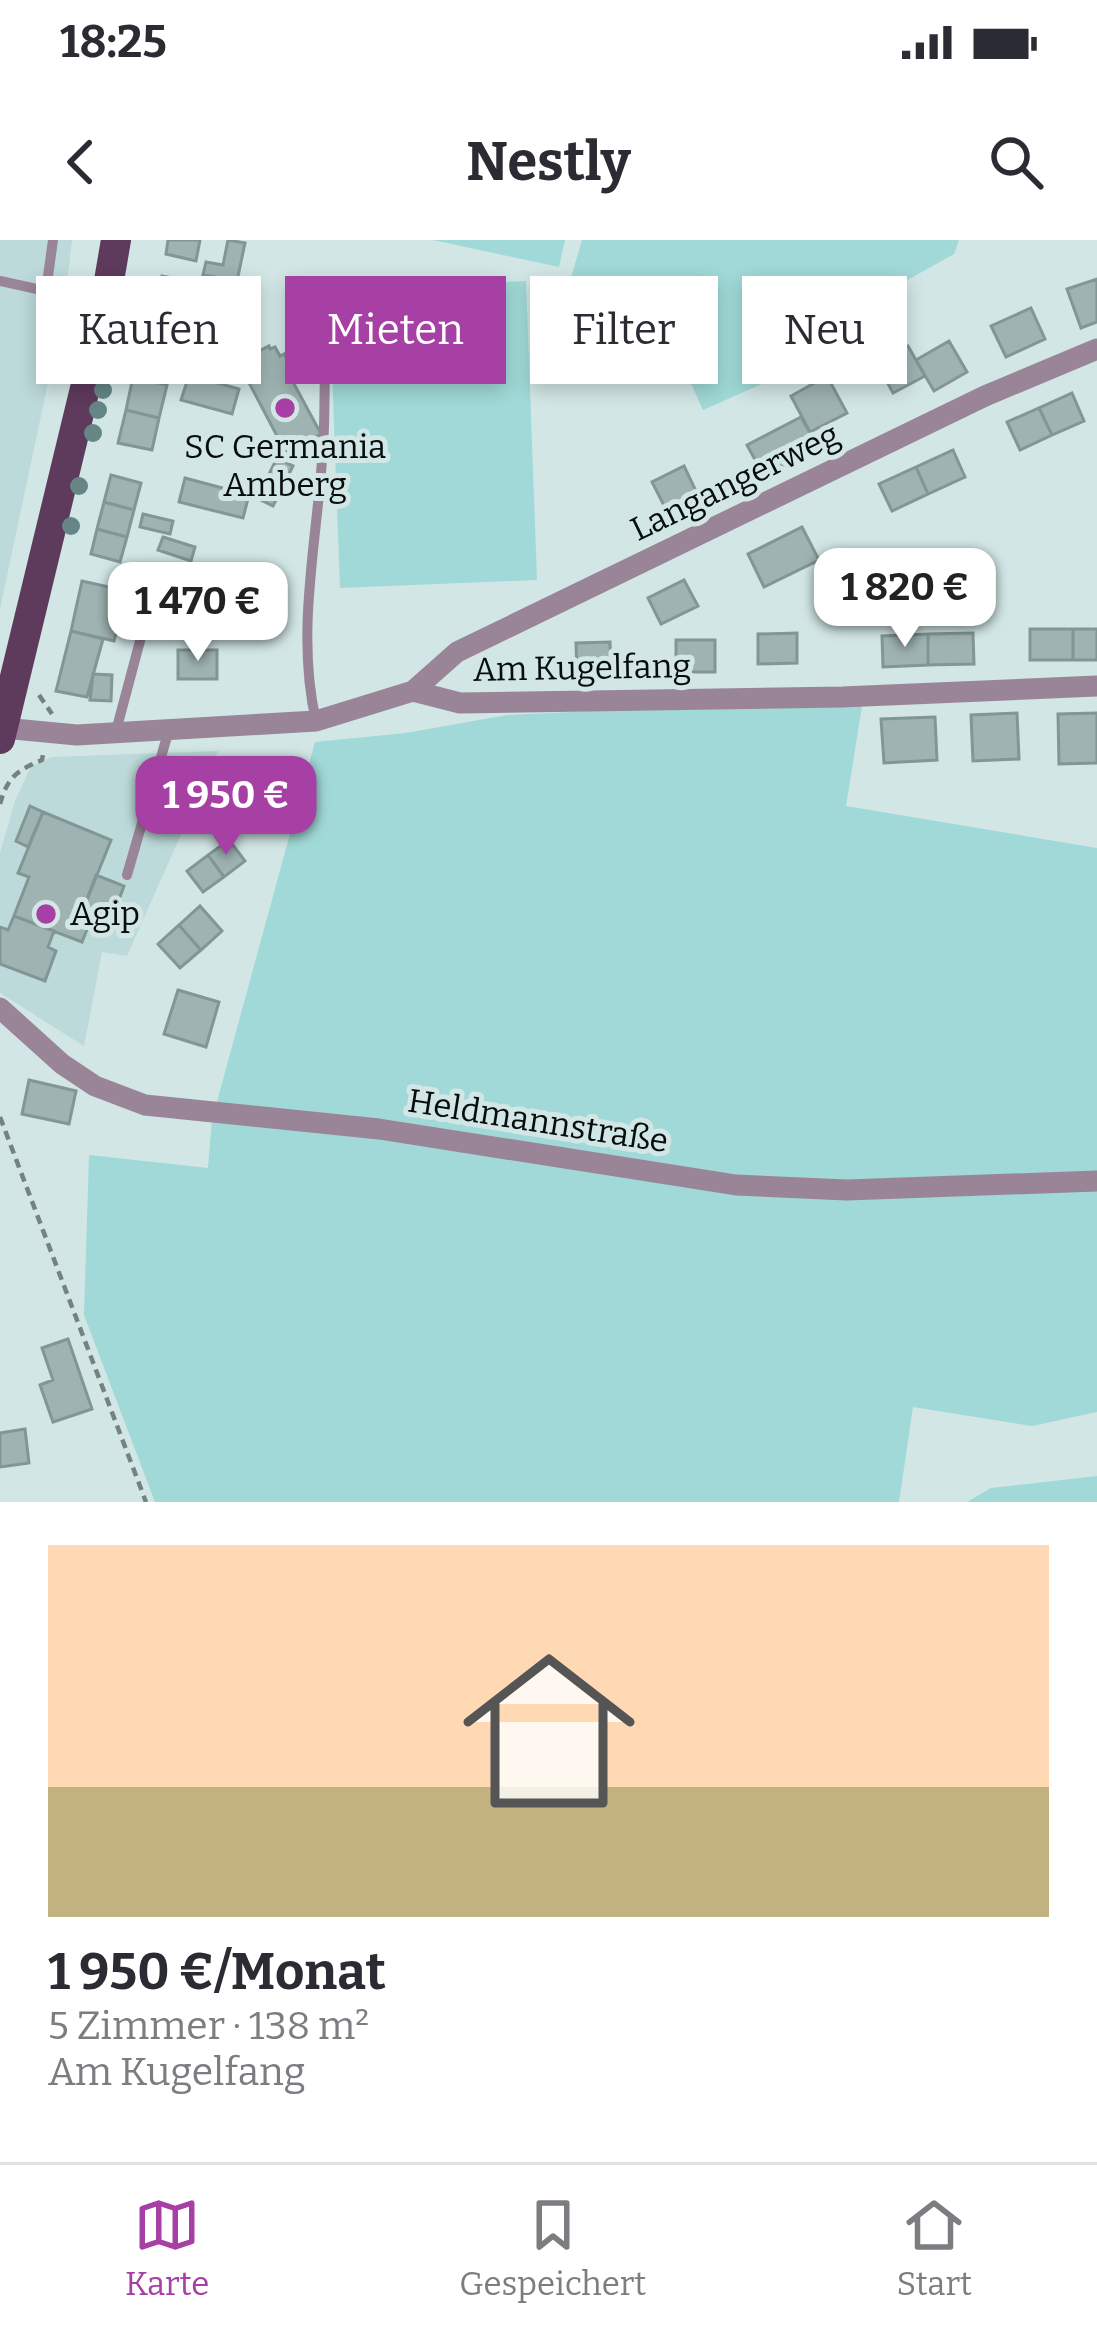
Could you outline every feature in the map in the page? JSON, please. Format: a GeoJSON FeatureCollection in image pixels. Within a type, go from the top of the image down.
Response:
{"type":"FeatureCollection","features":[{"type":"Feature","properties":{"kind":"main road"},"geometry":{"type":"LineString","coordinates":[[1,731],[6,694],[104,310],[116,240]]}},
{"type":"Feature","properties":{"kind":"street","name":"Langangerweg"},"geometry":{"type":"LineString","coordinates":[[413,691],[457,652],[986,396],[1097,349]]}},
{"type":"Feature","properties":{"kind":"street","name":"Am Kugelfang"},"geometry":{"type":"LineString","coordinates":[[1,731],[168,733],[316,721],[413,691],[460,703],[842,697],[1097,686]]}},
{"type":"Feature","properties":{"kind":"street","name":"Heldmannstraße"},"geometry":{"type":"LineString","coordinates":[[0,1008],[62,1064],[95,1086],[145,1105],[379,1129],[736,1186],[847,1190],[1097,1180]]}},
{"type":"Feature","properties":{"kind":"lane"},"geometry":{"type":"LineString","coordinates":[[0,281],[46,291],[53,240]]}},
{"type":"Feature","properties":{"kind":"lane"},"geometry":{"type":"LineString","coordinates":[[316,721],[310,698],[307,609],[323,456],[325,384]]}},
{"type":"Feature","properties":{"kind":"lane"},"geometry":{"type":"LineString","coordinates":[[116,734],[140,641],[133,587]]}},
{"type":"Feature","properties":{"kind":"lane"},"geometry":{"type":"LineString","coordinates":[[128,875],[168,733]]}},
{"type":"Feature","properties":{"kind":"path"},"geometry":{"type":"LineString","coordinates":[[0,804],[6,782],[22,768],[42,760],[49,735]]}},
{"type":"Feature","properties":{"kind":"path"},"geometry":{"type":"LineString","coordinates":[[0,1117],[146,1502]]}},
{"type":"Feature","properties":{"kind":"shaded area"},"geometry":{"type":"Polygon","coordinates":[[[0,240],[72,240],[68,276],[36,276],[36,384],[48,384],[0,609],[0,240]]]}},
{"type":"Feature","properties":{"kind":"shaded area"},"geometry":{"type":"Polygon","coordinates":[[[433,240],[565,240],[559,267],[433,240]]]}},
{"type":"Feature","properties":{"kind":"shaded area"},"geometry":{"type":"Polygon","coordinates":[[[582,240],[959,240],[954,254],[907,280],[907,276],[742,276],[742,384],[762,384],[703,410],[691,384],[718,384],[718,276],[571,276],[582,240]]]}},
{"type":"Feature","properties":{"kind":"shaded area"},"geometry":{"type":"Polygon","coordinates":[[[526,281],[537,580],[340,588],[332,384],[506,384],[506,282],[526,281]]]}},
{"type":"Feature","properties":{"kind":"shaded area"},"geometry":{"type":"Polygon","coordinates":[[[862,706],[846,806],[1097,848],[1097,1412],[1032,1426],[913,1407],[899,1502],[155,1502],[84,1315],[89,1155],[208,1168],[212,1120],[315,742],[406,733],[507,715],[862,706]]]}},
{"type":"Feature","properties":{"kind":"shaded area"},"geometry":{"type":"Polygon","coordinates":[[[218,751],[127,956],[102,952],[84,1046],[0,993],[0,853],[31,766],[52,757],[218,751]]]}},
{"type":"Feature","properties":{"kind":"shaded area"},"geometry":{"type":"Polygon","coordinates":[[[1097,1476],[1097,1502],[967,1502],[991,1488],[1097,1476]]]}},
{"type":"Feature","properties":{"kind":"building"},"geometry":{"type":"Polygon","coordinates":[[[168,240],[200,240],[196,261],[166,254],[168,240]]]}},
{"type":"Feature","properties":{"kind":"building"},"geometry":{"type":"Polygon","coordinates":[[[228,240],[245,243],[238,276],[203,275],[206,262],[223,265],[228,240]]]}},
{"type":"Feature","properties":{"kind":"building"},"geometry":{"type":"Polygon","coordinates":[[[1097,279],[1097,322],[1081,328],[1067,289],[1097,279]]]}},
{"type":"Feature","properties":{"kind":"building"},"geometry":{"type":"Polygon","coordinates":[[[1031,308],[1045,339],[1006,357],[991,326],[1031,308]]]}},
{"type":"Feature","properties":{"kind":"building"},"geometry":{"type":"Polygon","coordinates":[[[949,341],[967,372],[934,391],[916,360],[949,341]]]}},
{"type":"Feature","properties":{"kind":"building","name":"SC Germania Amberg"},"geometry":{"type":"Polygon","coordinates":[[[275,347],[280,356],[284,354],[285,384],[294,384],[321,434],[286,453],[250,384],[261,384],[261,350],[275,347]]]}},
{"type":"Feature","properties":{"kind":"building"},"geometry":{"type":"Polygon","coordinates":[[[907,347],[925,376],[893,393],[888,384],[907,384],[907,347]]]}},
{"type":"Feature","properties":{"kind":"building"},"geometry":{"type":"Polygon","coordinates":[[[132,384],[167,385],[159,418],[126,410],[132,384]]]}},
{"type":"Feature","properties":{"kind":"building"},"geometry":{"type":"Polygon","coordinates":[[[186,384],[239,389],[232,414],[181,400],[186,384]]]}},
{"type":"Feature","properties":{"kind":"building"},"geometry":{"type":"Polygon","coordinates":[[[813,384],[831,384],[847,413],[810,432],[791,396],[813,384]]]}},
{"type":"Feature","properties":{"kind":"building"},"geometry":{"type":"Polygon","coordinates":[[[1072,393],[1084,421],[1052,435],[1039,408],[1072,393]]]}},
{"type":"Feature","properties":{"kind":"building"},"geometry":{"type":"Polygon","coordinates":[[[1039,408],[1052,435],[1020,450],[1007,422],[1039,408]]]}},
{"type":"Feature","properties":{"kind":"building"},"geometry":{"type":"Polygon","coordinates":[[[126,410],[159,418],[152,450],[118,443],[126,410]]]}},
{"type":"Feature","properties":{"kind":"building"},"geometry":{"type":"Polygon","coordinates":[[[801,417],[818,447],[764,476],[747,445],[801,417]]]}},
{"type":"Feature","properties":{"kind":"building"},"geometry":{"type":"Polygon","coordinates":[[[953,450],[965,477],[928,494],[916,467],[953,450]]]}},
{"type":"Feature","properties":{"kind":"building"},"geometry":{"type":"Polygon","coordinates":[[[277,458],[293,466],[273,506],[257,498],[277,458]]]}},
{"type":"Feature","properties":{"kind":"building"},"geometry":{"type":"Polygon","coordinates":[[[684,466],[705,510],[674,525],[652,482],[684,466]]]}},
{"type":"Feature","properties":{"kind":"building"},"geometry":{"type":"Polygon","coordinates":[[[916,467],[928,494],[892,511],[879,484],[916,467]]]}},
{"type":"Feature","properties":{"kind":"building"},"geometry":{"type":"Polygon","coordinates":[[[111,475],[141,483],[134,510],[104,502],[111,475]]]}},
{"type":"Feature","properties":{"kind":"building"},"geometry":{"type":"Polygon","coordinates":[[[185,478],[249,495],[243,518],[179,502],[185,478]]]}},
{"type":"Feature","properties":{"kind":"building"},"geometry":{"type":"Polygon","coordinates":[[[104,502],[134,510],[127,537],[97,529],[104,502]]]}},
{"type":"Feature","properties":{"kind":"building"},"geometry":{"type":"Polygon","coordinates":[[[143,514],[173,521],[170,534],[140,527],[143,514]]]}},
{"type":"Feature","properties":{"kind":"building"},"geometry":{"type":"Polygon","coordinates":[[[802,527],[819,560],[764,587],[748,554],[802,527]]]}},
{"type":"Feature","properties":{"kind":"building"},"geometry":{"type":"Polygon","coordinates":[[[97,529],[127,537],[120,562],[91,554],[97,529]]]}},
{"type":"Feature","properties":{"kind":"building"},"geometry":{"type":"Polygon","coordinates":[[[163,537],[195,547],[191,561],[158,550],[163,537]]]}},
{"type":"Feature","properties":{"kind":"building"},"geometry":{"type":"Polygon","coordinates":[[[684,580],[698,606],[661,624],[648,598],[684,580]]]}},
{"type":"Feature","properties":{"kind":"building"},"geometry":{"type":"Polygon","coordinates":[[[82,581],[126,591],[114,641],[71,631],[82,581]]]}},
{"type":"Feature","properties":{"kind":"building"},"geometry":{"type":"Polygon","coordinates":[[[170,587],[197,594],[176,636],[156,631],[170,587]]]}},
{"type":"Feature","properties":{"kind":"building"},"geometry":{"type":"Polygon","coordinates":[[[1030,629],[1073,629],[1073,660],[1030,660],[1030,629]]]}},
{"type":"Feature","properties":{"kind":"building"},"geometry":{"type":"Polygon","coordinates":[[[1073,629],[1097,629],[1097,660],[1073,660],[1073,629]]]}},
{"type":"Feature","properties":{"kind":"building"},"geometry":{"type":"Polygon","coordinates":[[[71,631],[103,639],[87,697],[56,691],[71,631]]]}},
{"type":"Feature","properties":{"kind":"building"},"geometry":{"type":"Polygon","coordinates":[[[797,633],[797,663],[758,664],[758,634],[797,633]]]}},
{"type":"Feature","properties":{"kind":"building"},"geometry":{"type":"Polygon","coordinates":[[[973,633],[974,664],[928,665],[928,634],[973,633]]]}},
{"type":"Feature","properties":{"kind":"building"},"geometry":{"type":"Polygon","coordinates":[[[928,634],[928,665],[883,667],[882,636],[928,634]]]}},
{"type":"Feature","properties":{"kind":"building"},"geometry":{"type":"Polygon","coordinates":[[[676,640],[715,640],[715,672],[676,672],[676,640]]]}},
{"type":"Feature","properties":{"kind":"building"},"geometry":{"type":"Polygon","coordinates":[[[610,642],[611,674],[577,675],[576,643],[610,642]]]}},
{"type":"Feature","properties":{"kind":"building"},"geometry":{"type":"Polygon","coordinates":[[[178,650],[217,650],[217,679],[178,679],[178,650]]]}},
{"type":"Feature","properties":{"kind":"building"},"geometry":{"type":"Polygon","coordinates":[[[93,674],[112,675],[111,701],[90,700],[93,674]]]}},
{"type":"Feature","properties":{"kind":"building"},"geometry":{"type":"Polygon","coordinates":[[[1017,713],[1019,759],[973,761],[971,715],[1017,713]]]}},
{"type":"Feature","properties":{"kind":"building"},"geometry":{"type":"Polygon","coordinates":[[[1097,713],[1097,763],[1059,764],[1058,714],[1097,713]]]}},
{"type":"Feature","properties":{"kind":"building"},"geometry":{"type":"Polygon","coordinates":[[[935,717],[937,760],[884,763],[881,719],[935,717]]]}},
{"type":"Feature","properties":{"kind":"building"},"geometry":{"type":"Polygon","coordinates":[[[274,774],[288,797],[265,812],[250,789],[274,774]]]}},
{"type":"Feature","properties":{"kind":"building"},"geometry":{"type":"Polygon","coordinates":[[[250,789],[265,812],[241,826],[227,804],[250,789]]]}},
{"type":"Feature","properties":{"kind":"building"},"geometry":{"type":"Polygon","coordinates":[[[30,806],[43,812],[28,847],[16,841],[30,806]]]}},
{"type":"Feature","properties":{"kind":"building"},"geometry":{"type":"Polygon","coordinates":[[[43,812],[111,840],[83,910],[93,914],[82,942],[14,916],[29,877],[18,873],[43,812]]]}},
{"type":"Feature","properties":{"kind":"building"},"geometry":{"type":"Polygon","coordinates":[[[229,840],[245,861],[224,877],[208,855],[229,840]]]}},
{"type":"Feature","properties":{"kind":"building"},"geometry":{"type":"Polygon","coordinates":[[[208,855],[224,877],[203,892],[187,871],[208,855]]]}},
{"type":"Feature","properties":{"kind":"building"},"geometry":{"type":"Polygon","coordinates":[[[96,875],[124,886],[111,921],[83,910],[96,875]]]}},
{"type":"Feature","properties":{"kind":"building"},"geometry":{"type":"Polygon","coordinates":[[[200,906],[222,931],[201,950],[179,925],[200,906]]]}},
{"type":"Feature","properties":{"kind":"building"},"geometry":{"type":"Polygon","coordinates":[[[14,916],[54,931],[48,947],[56,951],[45,981],[0,964],[0,927],[8,930],[14,916]]]}},
{"type":"Feature","properties":{"kind":"building"},"geometry":{"type":"Polygon","coordinates":[[[179,925],[201,950],[180,968],[158,944],[179,925]]]}},
{"type":"Feature","properties":{"kind":"building"},"geometry":{"type":"Polygon","coordinates":[[[178,990],[219,1002],[206,1047],[164,1034],[178,990]]]}},
{"type":"Feature","properties":{"kind":"building"},"geometry":{"type":"Polygon","coordinates":[[[29,1080],[76,1091],[69,1124],[22,1114],[29,1080]]]}},
{"type":"Feature","properties":{"kind":"building"},"geometry":{"type":"Polygon","coordinates":[[[68,1339],[92,1409],[53,1422],[40,1385],[53,1380],[42,1348],[68,1339]]]}},
{"type":"Feature","properties":{"kind":"building"},"geometry":{"type":"Polygon","coordinates":[[[25,1429],[29,1463],[0,1467],[0,1433],[25,1429]]]}},
{"type":"Feature","properties":{"kind":"place","name":"SC Germania Amberg"},"geometry":{"type":"Point","coordinates":[285,408]}},
{"type":"Feature","properties":{"kind":"place","name":"Agip"},"geometry":{"type":"Point","coordinates":[46,914]}}]}
